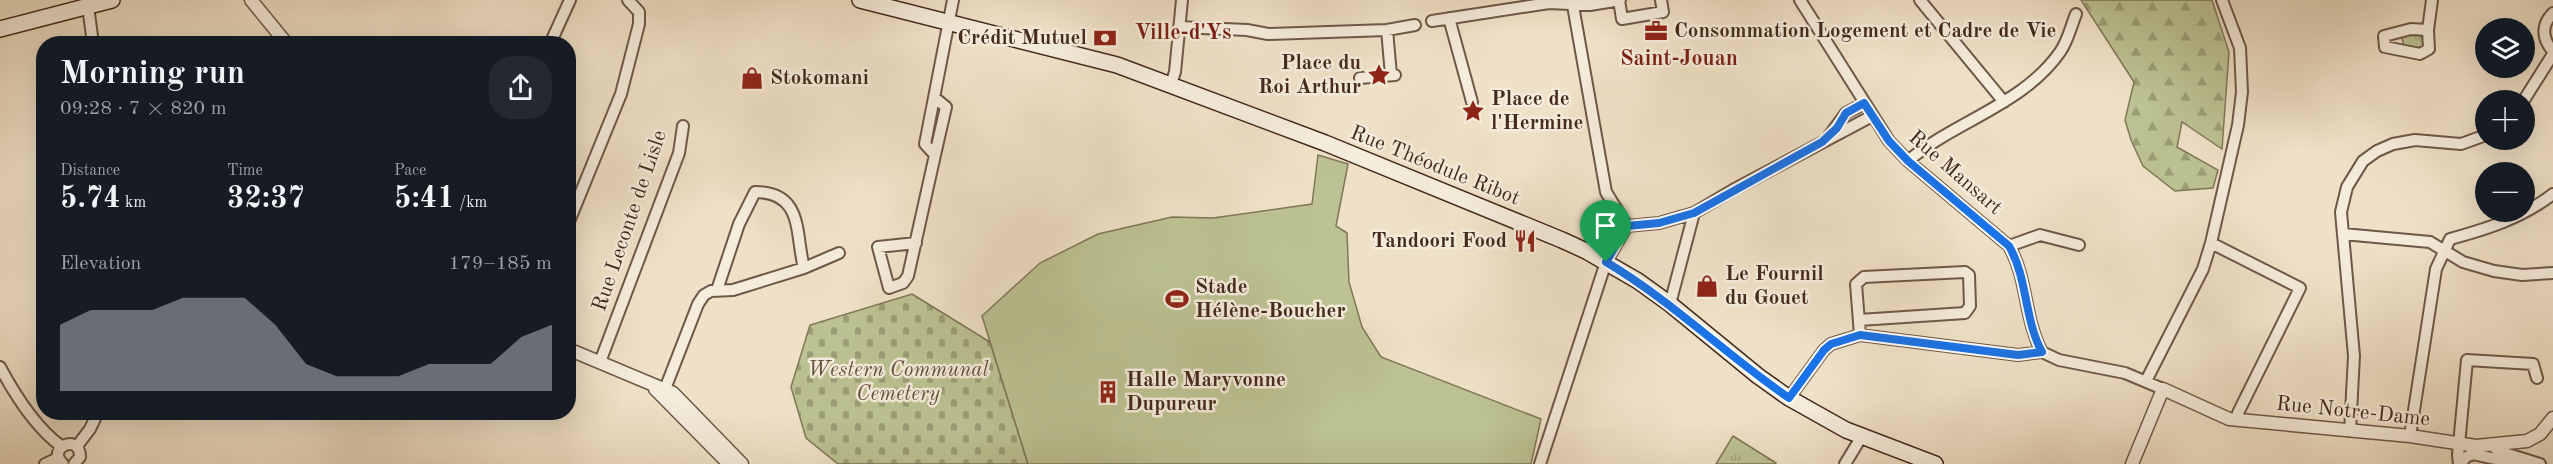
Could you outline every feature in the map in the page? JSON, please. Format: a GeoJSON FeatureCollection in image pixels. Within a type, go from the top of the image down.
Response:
{"type":"FeatureCollection","features":[{"type":"Feature","properties":{"kind":"main road"},"geometry":{"type":"LineString","coordinates":[[0,29],[112,0]]}},
{"type":"Feature","properties":{"kind":"main road","name":"Rue Théodule Ribot"},"geometry":{"type":"LineString","coordinates":[[860,0],[1117,65],[1171,84],[1562,240],[1606,262],[1670,304],[1758,376],[1789,398],[1832,423],[1935,464]]}},
{"type":"Feature","properties":{"kind":"street"},"geometry":{"type":"LineString","coordinates":[[251,0],[280,36]]}},
{"type":"Feature","properties":{"kind":"street"},"geometry":{"type":"LineString","coordinates":[[554,36],[570,0]]}},
{"type":"Feature","properties":{"kind":"street"},"geometry":{"type":"LineString","coordinates":[[576,204],[621,94],[639,24],[639,12],[628,0]]}},
{"type":"Feature","properties":{"kind":"street"},"geometry":{"type":"LineString","coordinates":[[916,243],[878,248],[889,288],[903,283],[908,276],[916,243],[935,155],[925,144],[953,0]]}},
{"type":"Feature","properties":{"kind":"street"},"geometry":{"type":"LineString","coordinates":[[1171,84],[1175,72],[1182,0]]}},
{"type":"Feature","properties":{"kind":"street"},"geometry":{"type":"LineString","coordinates":[[1432,21],[1549,3],[1619,0],[1622,19],[1663,12],[1661,0]]}},
{"type":"Feature","properties":{"kind":"street","name":"Rue Mansart"},"geometry":{"type":"LineString","coordinates":[[1800,0],[1889,141],[1908,161],[2009,246],[2017,260],[2034,337],[2042,352]]}},
{"type":"Feature","properties":{"kind":"street"},"geometry":{"type":"LineString","coordinates":[[1920,0],[2004,102]]}},
{"type":"Feature","properties":{"kind":"street"},"geometry":{"type":"LineString","coordinates":[[2146,381],[2203,269],[2238,125],[2242,92],[2240,48],[2222,0]]}},
{"type":"Feature","properties":{"kind":"street"},"geometry":{"type":"LineString","coordinates":[[2428,30],[2432,0]]}},
{"type":"Feature","properties":{"kind":"street"},"geometry":{"type":"LineString","coordinates":[[1573,2],[1606,192],[1627,226]]}},
{"type":"Feature","properties":{"kind":"street"},"geometry":{"type":"LineString","coordinates":[[88,6],[92,19],[93,36]]}},
{"type":"Feature","properties":{"kind":"street"},"geometry":{"type":"LineString","coordinates":[[2530,90],[2553,52],[2547,44],[2544,29],[2548,18],[2553,13]]}},
{"type":"Feature","properties":{"kind":"street"},"geometry":{"type":"LineString","coordinates":[[1908,161],[1923,148],[2004,102],[2044,72],[2062,50],[2076,14]]}},
{"type":"Feature","properties":{"kind":"street"},"geometry":{"type":"LineString","coordinates":[[1449,18],[1472,102]]}},
{"type":"Feature","properties":{"kind":"street"},"geometry":{"type":"LineString","coordinates":[[1179,27],[1247,30],[1268,34],[1387,30],[1415,25]]}},
{"type":"Feature","properties":{"kind":"street"},"geometry":{"type":"LineString","coordinates":[[1360,78],[1394,75],[1387,30]]}},
{"type":"Feature","properties":{"kind":"street"},"geometry":{"type":"LineString","coordinates":[[1822,142],[1837,128],[1846,113],[1864,103]]}},
{"type":"Feature","properties":{"kind":"street"},"geometry":{"type":"LineString","coordinates":[[1627,226],[1659,223],[1694,213],[1872,116]]}},
{"type":"Feature","properties":{"kind":"street","name":"Rue Leconte de Lisle"},"geometry":{"type":"LineString","coordinates":[[600,362],[679,153],[683,126]]}},
{"type":"Feature","properties":{"kind":"street"},"geometry":{"type":"LineString","coordinates":[[2350,431],[2354,356],[2341,212],[2347,187],[2363,161],[2393,144],[2415,141],[2460,144],[2475,139]]}},
{"type":"Feature","properties":{"kind":"street"},"geometry":{"type":"LineString","coordinates":[[717,290],[739,224],[755,192],[762,192],[786,201],[793,209],[804,268]]}},
{"type":"Feature","properties":{"kind":"street"},"geometry":{"type":"LineString","coordinates":[[2410,436],[2436,269],[2450,239],[2484,230],[2514,218],[2553,194]]}},
{"type":"Feature","properties":{"kind":"street"},"geometry":{"type":"LineString","coordinates":[[1670,304],[1694,213]]}},
{"type":"Feature","properties":{"kind":"street"},"geometry":{"type":"LineString","coordinates":[[1540,464],[1606,262],[1627,226]]}},
{"type":"Feature","properties":{"kind":"street"},"geometry":{"type":"LineString","coordinates":[[2343,234],[2430,242],[2463,262],[2494,271],[2522,275],[2553,273]]}},
{"type":"Feature","properties":{"kind":"street"},"geometry":{"type":"LineString","coordinates":[[2009,246],[2040,235],[2079,245]]}},
{"type":"Feature","properties":{"kind":"street"},"geometry":{"type":"LineString","coordinates":[[2211,243],[2300,288],[2238,413],[2237,420]]}},
{"type":"Feature","properties":{"kind":"street"},"geometry":{"type":"LineString","coordinates":[[665,389],[698,304],[705,295],[717,290],[733,290],[804,268],[839,253]]}},
{"type":"Feature","properties":{"kind":"street"},"geometry":{"type":"LineString","coordinates":[[1859,320],[1965,313],[1970,306],[1967,273],[1864,277],[1856,284],[1860,335]]}},
{"type":"Feature","properties":{"kind":"street"},"geometry":{"type":"LineString","coordinates":[[1789,398],[1824,350],[1831,344],[1860,335],[2018,355],[2042,352],[2059,360],[2112,369],[2163,389],[2132,464]]}},
{"type":"Feature","properties":{"kind":"street"},"geometry":{"type":"LineString","coordinates":[[576,352],[672,393],[742,464]]}},
{"type":"Feature","properties":{"kind":"street"},"geometry":{"type":"LineString","coordinates":[[2460,464],[2459,445],[2467,360],[2533,364],[2537,378]]}},
{"type":"Feature","properties":{"kind":"street"},"geometry":{"type":"LineString","coordinates":[[0,367],[24,406],[51,438],[61,446]]}},
{"type":"Feature","properties":{"kind":"street"},"geometry":{"type":"LineString","coordinates":[[645,380],[699,431],[729,464]]}},
{"type":"Feature","properties":{"kind":"street","name":"Rue Notre-Dame"},"geometry":{"type":"LineString","coordinates":[[2163,389],[2218,415],[2237,420],[2410,436],[2459,445],[2493,446],[2498,451],[2536,463]]}},
{"type":"Feature","properties":{"kind":"street"},"geometry":{"type":"LineString","coordinates":[[2493,446],[2527,441],[2540,434],[2553,418]]}},
{"type":"Feature","properties":{"kind":"street"},"geometry":{"type":"LineString","coordinates":[[77,446],[94,420]]}},
{"type":"Feature","properties":{"kind":"street"},"geometry":{"type":"LineString","coordinates":[[1845,464],[1862,436]]}},
{"type":"Feature","properties":{"kind":"street"},"geometry":{"type":"LineString","coordinates":[[45,464],[60,461],[57,452],[61,446],[70,443],[77,446]]}},
{"type":"Feature","properties":{"kind":"street"},"geometry":{"type":"LineString","coordinates":[[74,464],[80,457],[77,446]]}},
{"type":"Feature","properties":{"kind":"street"},"geometry":{"type":"LineString","coordinates":[[2460,464],[2466,457],[2473,454],[2500,460],[2536,463]]}},
{"type":"Feature","properties":{"kind":"green space"},"geometry":{"type":"Polygon","coordinates":[[[2081,0],[2212,0],[2229,52],[2222,149],[2182,122],[2177,147],[2218,170],[2213,188],[2175,191],[2143,166],[2125,120],[2134,82],[2081,0]]]}},
{"type":"Feature","properties":{"kind":"green space"},"geometry":{"type":"Polygon","coordinates":[[[2408,33],[2422,35],[2423,46],[2419,49],[2404,46],[2402,38],[2408,33]]]}},
{"type":"Feature","properties":{"kind":"green space","name":"Stade Hélène-Boucher"},"geometry":{"type":"Polygon","coordinates":[[[1318,155],[1348,164],[1336,226],[1347,233],[1349,282],[1362,327],[1381,357],[1541,419],[1531,464],[1028,464],[982,316],[1040,263],[1098,234],[1172,217],[1213,218],[1312,204],[1318,155]]]}},
{"type":"Feature","properties":{"kind":"green space","name":"Western Communal Cemetery"},"geometry":{"type":"Polygon","coordinates":[[[912,294],[990,342],[1028,464],[838,464],[806,438],[791,387],[810,325],[912,294]]]}},
{"type":"Feature","properties":{"kind":"green space"},"geometry":{"type":"Polygon","coordinates":[[[1733,436],[1776,463],[1716,464],[1733,436]]]}},
{"type":"Feature","properties":{"kind":"place","name":"Consommation Logement et Cadre de Vie"},"geometry":{"type":"Point","coordinates":[1656,31]}},
{"type":"Feature","properties":{"kind":"place","name":"Crédit Mutuel"},"geometry":{"type":"Point","coordinates":[1105,38]}},
{"type":"Feature","properties":{"kind":"place","name":"Place du Roi Arthur"},"geometry":{"type":"Point","coordinates":[1379,75]}},
{"type":"Feature","properties":{"kind":"place","name":"Stokomani"},"geometry":{"type":"Point","coordinates":[752,78]}},
{"type":"Feature","properties":{"kind":"place","name":"Place de l'Hermine"},"geometry":{"type":"Point","coordinates":[1473,111]}},
{"type":"Feature","properties":{"kind":"place","name":"Tandoori Food"},"geometry":{"type":"Point","coordinates":[1525,241]}},
{"type":"Feature","properties":{"kind":"place","name":"Le Fournil du Gouet"},"geometry":{"type":"Point","coordinates":[1707,286]}},
{"type":"Feature","properties":{"kind":"place","name":"Stade Hélène-Boucher"},"geometry":{"type":"Point","coordinates":[1177,299]}},
{"type":"Feature","properties":{"kind":"place","name":"Halle Maryvonne Dupureur"},"geometry":{"type":"Point","coordinates":[1108,392]}},
{"type":"Feature","properties":{"kind":"district","name":"Ville-d'Ys"},"geometry":{"type":"Point","coordinates":[1183,33]}},
{"type":"Feature","properties":{"kind":"district","name":"Saint-Jouan"},"geometry":{"type":"Point","coordinates":[1679,59]}},
{"type":"Feature","properties":{"kind":"route"},"geometry":{"type":"LineString","coordinates":[[1864,103],[1889,141],[1908,161],[2009,246],[2017,260],[2034,337],[2042,352],[2018,355],[1860,335],[1831,344],[1824,350],[1789,398],[1758,376],[1670,304],[1606,262],[1627,226],[1659,223],[1694,213],[1822,142],[1837,128],[1846,113],[1864,103]]}}]}
